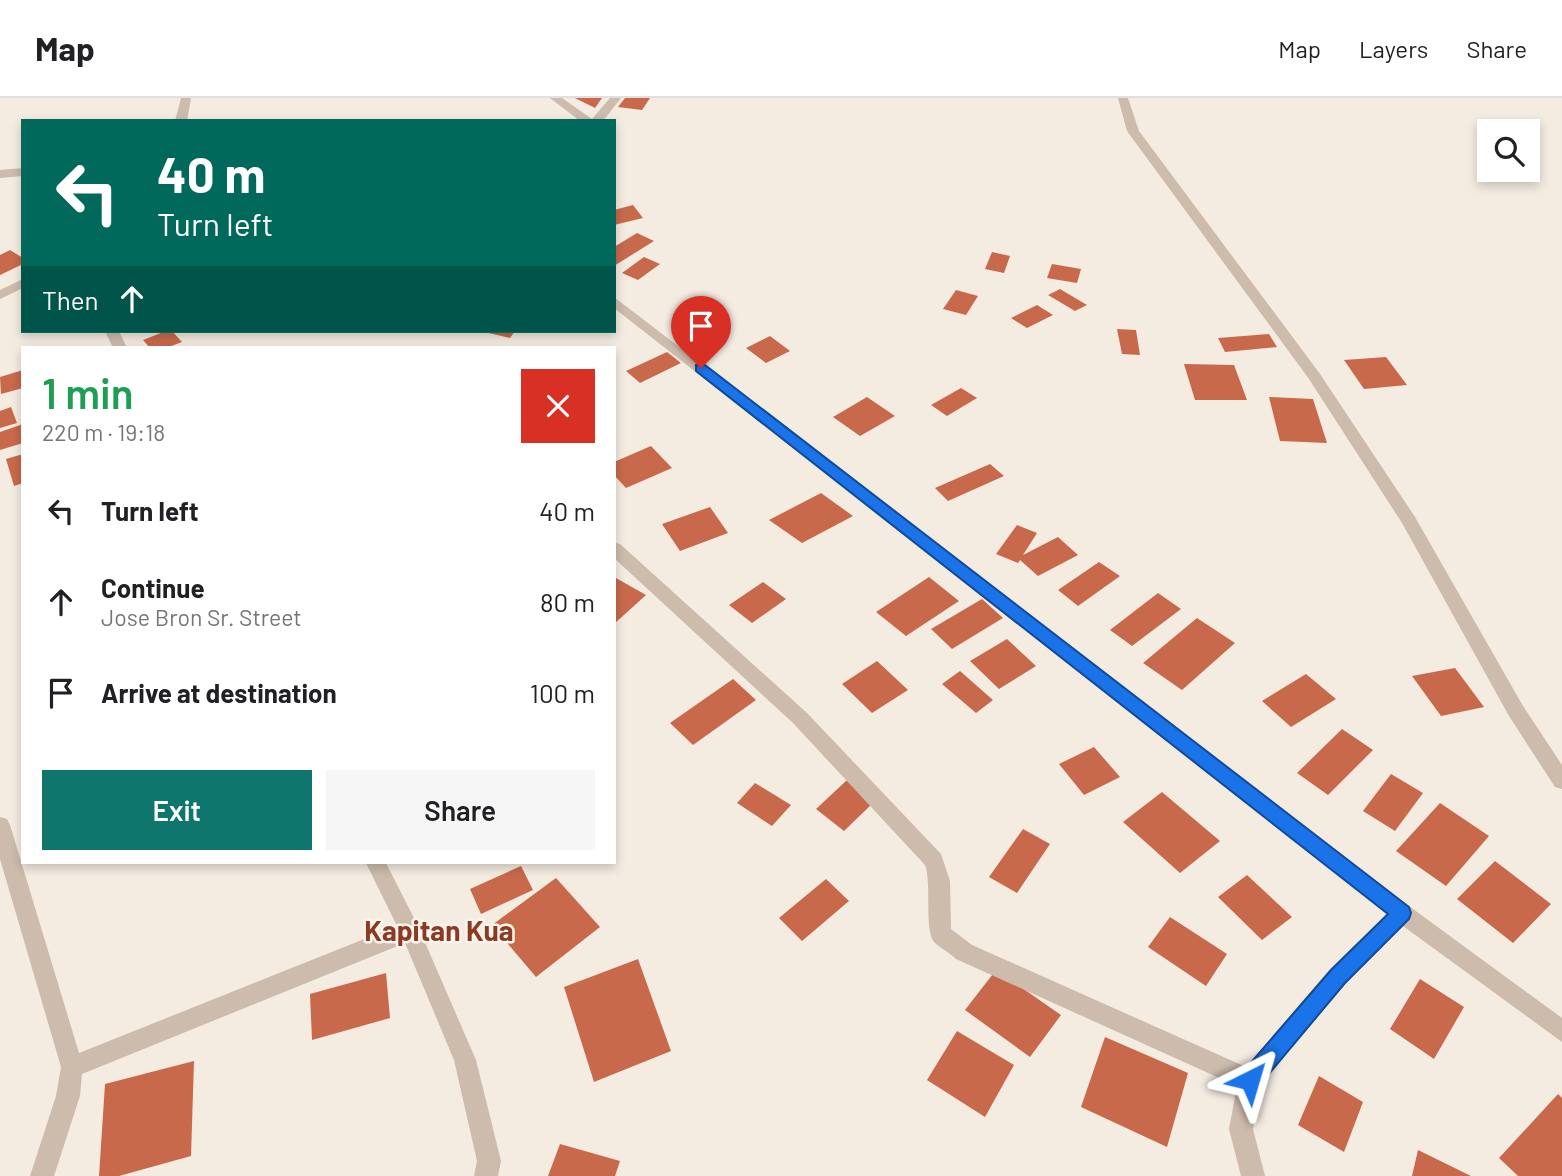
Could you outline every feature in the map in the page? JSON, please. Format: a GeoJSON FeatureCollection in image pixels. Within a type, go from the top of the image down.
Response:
{"type":"FeatureCollection","features":[{"type":"Feature","properties":{"kind":"street"},"geometry":{"type":"LineString","coordinates":[[181,119],[186,98]]}},
{"type":"Feature","properties":{"kind":"street"},"geometry":{"type":"LineString","coordinates":[[555,98],[585,119]]}},
{"type":"Feature","properties":{"kind":"street"},"geometry":{"type":"LineString","coordinates":[[599,119],[616,98]]}},
{"type":"Feature","properties":{"kind":"street"},"geometry":{"type":"LineString","coordinates":[[1123,98],[1133,131],[1315,377],[1409,521],[1516,711],[1562,781]]}},
{"type":"Feature","properties":{"kind":"street"},"geometry":{"type":"LineString","coordinates":[[0,174],[21,172]]}},
{"type":"Feature","properties":{"kind":"street"},"geometry":{"type":"LineString","coordinates":[[0,295],[21,284]]}},
{"type":"Feature","properties":{"kind":"street"},"geometry":{"type":"LineString","coordinates":[[616,303],[1402,913],[1562,1031]]}},
{"type":"Feature","properties":{"kind":"street"},"geometry":{"type":"LineString","coordinates":[[616,550],[800,718],[934,860],[943,884],[939,918],[942,934],[964,952],[1250,1080]]}},
{"type":"Feature","properties":{"kind":"street"},"geometry":{"type":"LineString","coordinates":[[0,825],[72,1067],[68,1096],[42,1176]]}},
{"type":"Feature","properties":{"kind":"street"},"geometry":{"type":"LineString","coordinates":[[376,864],[410,931],[466,1060],[489,1161],[486,1176]]}},
{"type":"Feature","properties":{"kind":"street"},"geometry":{"type":"LineString","coordinates":[[1254,1176],[1241,1129],[1250,1080],[1338,976],[1402,913]]}},
{"type":"Feature","properties":{"kind":"street"},"geometry":{"type":"LineString","coordinates":[[72,1067],[410,931]]}},
{"type":"Feature","properties":{"kind":"building"},"geometry":{"type":"Polygon","coordinates":[[[575,98],[602,98],[595,108],[575,98]]]}},
{"type":"Feature","properties":{"kind":"building"},"geometry":{"type":"Polygon","coordinates":[[[625,98],[650,98],[642,110],[618,107],[625,98]]]}},
{"type":"Feature","properties":{"kind":"building"},"geometry":{"type":"Polygon","coordinates":[[[633,205],[643,218],[616,225],[616,209],[633,205]]]}},
{"type":"Feature","properties":{"kind":"building"},"geometry":{"type":"Polygon","coordinates":[[[637,233],[654,241],[616,265],[616,246],[637,233]]]}},
{"type":"Feature","properties":{"kind":"building"},"geometry":{"type":"Polygon","coordinates":[[[10,250],[21,257],[21,265],[0,275],[0,255],[10,250]]]}},
{"type":"Feature","properties":{"kind":"building"},"geometry":{"type":"Polygon","coordinates":[[[992,252],[1010,256],[1004,273],[985,269],[992,252]]]}},
{"type":"Feature","properties":{"kind":"building"},"geometry":{"type":"Polygon","coordinates":[[[644,257],[660,264],[638,280],[622,273],[644,257]]]}},
{"type":"Feature","properties":{"kind":"building"},"geometry":{"type":"Polygon","coordinates":[[[1052,264],[1081,269],[1077,283],[1047,278],[1052,264]]]}},
{"type":"Feature","properties":{"kind":"building"},"geometry":{"type":"Polygon","coordinates":[[[1060,289],[1087,305],[1075,311],[1048,295],[1060,289]]]}},
{"type":"Feature","properties":{"kind":"building"},"geometry":{"type":"Polygon","coordinates":[[[956,290],[978,296],[966,315],[943,309],[956,290]]]}},
{"type":"Feature","properties":{"kind":"building"},"geometry":{"type":"Polygon","coordinates":[[[1037,305],[1053,315],[1027,328],[1011,318],[1037,305]]]}},
{"type":"Feature","properties":{"kind":"building"},"geometry":{"type":"Polygon","coordinates":[[[1117,329],[1136,330],[1140,355],[1122,354],[1117,329]]]}},
{"type":"Feature","properties":{"kind":"building"},"geometry":{"type":"Polygon","coordinates":[[[161,333],[174,333],[182,342],[171,346],[148,346],[143,340],[161,333]]]}},
{"type":"Feature","properties":{"kind":"building"},"geometry":{"type":"Polygon","coordinates":[[[489,333],[514,333],[510,338],[489,333]]]}},
{"type":"Feature","properties":{"kind":"building"},"geometry":{"type":"Polygon","coordinates":[[[1269,334],[1277,347],[1225,352],[1218,338],[1269,334]]]}},
{"type":"Feature","properties":{"kind":"building"},"geometry":{"type":"Polygon","coordinates":[[[770,336],[790,351],[766,363],[746,348],[770,336]]]}},
{"type":"Feature","properties":{"kind":"building"},"geometry":{"type":"Polygon","coordinates":[[[667,352],[681,363],[640,383],[626,371],[667,352]]]}},
{"type":"Feature","properties":{"kind":"building"},"geometry":{"type":"Polygon","coordinates":[[[1386,357],[1407,385],[1364,389],[1344,360],[1386,357]]]}},
{"type":"Feature","properties":{"kind":"building"},"geometry":{"type":"Polygon","coordinates":[[[1184,364],[1234,365],[1247,400],[1195,400],[1184,364]]]}},
{"type":"Feature","properties":{"kind":"building"},"geometry":{"type":"Polygon","coordinates":[[[21,371],[21,389],[1,394],[0,377],[21,371]]]}},
{"type":"Feature","properties":{"kind":"building"},"geometry":{"type":"Polygon","coordinates":[[[961,388],[977,398],[947,416],[931,405],[961,388]]]}},
{"type":"Feature","properties":{"kind":"building"},"geometry":{"type":"Polygon","coordinates":[[[867,397],[895,416],[860,436],[833,417],[867,397]]]}},
{"type":"Feature","properties":{"kind":"building"},"geometry":{"type":"Polygon","coordinates":[[[1269,397],[1313,399],[1327,443],[1280,441],[1269,397]]]}},
{"type":"Feature","properties":{"kind":"building"},"geometry":{"type":"Polygon","coordinates":[[[11,407],[17,423],[0,428],[0,411],[11,407]]]}},
{"type":"Feature","properties":{"kind":"building"},"geometry":{"type":"Polygon","coordinates":[[[21,425],[21,444],[0,450],[0,432],[21,425]]]}},
{"type":"Feature","properties":{"kind":"building"},"geometry":{"type":"Polygon","coordinates":[[[651,446],[672,468],[626,488],[616,477],[616,461],[651,446]]]}},
{"type":"Feature","properties":{"kind":"building"},"geometry":{"type":"Polygon","coordinates":[[[21,455],[21,484],[14,486],[6,459],[21,455]]]}},
{"type":"Feature","properties":{"kind":"building"},"geometry":{"type":"Polygon","coordinates":[[[990,464],[1004,476],[948,501],[935,488],[990,464]]]}},
{"type":"Feature","properties":{"kind":"building"},"geometry":{"type":"Polygon","coordinates":[[[821,493],[853,516],[802,543],[769,520],[821,493]]]}},
{"type":"Feature","properties":{"kind":"building"},"geometry":{"type":"Polygon","coordinates":[[[710,507],[728,533],[680,551],[662,524],[710,507]]]}},
{"type":"Feature","properties":{"kind":"building"},"geometry":{"type":"Polygon","coordinates":[[[1017,525],[1037,533],[1023,555],[1058,537],[1078,555],[1038,576],[1020,560],[1018,563],[996,554],[1017,525]]]}},
{"type":"Feature","properties":{"kind":"building"},"geometry":{"type":"Polygon","coordinates":[[[1099,562],[1120,576],[1078,606],[1058,590],[1099,562]]]}},
{"type":"Feature","properties":{"kind":"building"},"geometry":{"type":"Polygon","coordinates":[[[929,577],[959,601],[906,636],[876,612],[929,577]]]}},
{"type":"Feature","properties":{"kind":"building"},"geometry":{"type":"Polygon","coordinates":[[[616,578],[646,595],[616,622],[616,578]]]}},
{"type":"Feature","properties":{"kind":"building"},"geometry":{"type":"Polygon","coordinates":[[[763,582],[786,599],[752,623],[729,605],[763,582]]]}},
{"type":"Feature","properties":{"kind":"building"},"geometry":{"type":"Polygon","coordinates":[[[1158,593],[1181,609],[1132,646],[1110,630],[1158,593]]]}},
{"type":"Feature","properties":{"kind":"building"},"geometry":{"type":"Polygon","coordinates":[[[982,599],[1003,618],[952,649],[931,629],[982,599]]]}},
{"type":"Feature","properties":{"kind":"building"},"geometry":{"type":"Polygon","coordinates":[[[1197,618],[1235,643],[1182,690],[1143,663],[1197,618]]]}},
{"type":"Feature","properties":{"kind":"building"},"geometry":{"type":"Polygon","coordinates":[[[1007,639],[1036,666],[999,689],[970,661],[1007,639]]]}},
{"type":"Feature","properties":{"kind":"building"},"geometry":{"type":"Polygon","coordinates":[[[877,661],[908,690],[872,713],[842,684],[877,661]]]}},
{"type":"Feature","properties":{"kind":"building"},"geometry":{"type":"Polygon","coordinates":[[[1455,668],[1484,707],[1441,716],[1412,676],[1455,668]]]}},
{"type":"Feature","properties":{"kind":"building"},"geometry":{"type":"Polygon","coordinates":[[[960,671],[993,700],[976,713],[942,684],[960,671]]]}},
{"type":"Feature","properties":{"kind":"building"},"geometry":{"type":"Polygon","coordinates":[[[1306,674],[1336,699],[1291,727],[1262,701],[1306,674]]]}},
{"type":"Feature","properties":{"kind":"building"},"geometry":{"type":"Polygon","coordinates":[[[733,679],[756,700],[693,745],[670,723],[733,679]]]}},
{"type":"Feature","properties":{"kind":"building"},"geometry":{"type":"Polygon","coordinates":[[[1342,729],[1373,750],[1328,795],[1297,773],[1342,729]]]}},
{"type":"Feature","properties":{"kind":"building"},"geometry":{"type":"Polygon","coordinates":[[[1094,747],[1120,777],[1084,795],[1059,764],[1094,747]]]}},
{"type":"Feature","properties":{"kind":"building"},"geometry":{"type":"Polygon","coordinates":[[[1391,774],[1423,793],[1395,831],[1363,811],[1391,774]]]}},
{"type":"Feature","properties":{"kind":"building"},"geometry":{"type":"Polygon","coordinates":[[[847,780],[874,802],[844,831],[816,809],[847,780]]]}},
{"type":"Feature","properties":{"kind":"building"},"geometry":{"type":"Polygon","coordinates":[[[755,783],[791,805],[772,826],[737,803],[755,783]]]}},
{"type":"Feature","properties":{"kind":"building"},"geometry":{"type":"Polygon","coordinates":[[[1162,792],[1220,841],[1180,873],[1123,822],[1162,792]]]}},
{"type":"Feature","properties":{"kind":"building"},"geometry":{"type":"Polygon","coordinates":[[[1440,803],[1489,836],[1446,886],[1396,851],[1440,803]]]}},
{"type":"Feature","properties":{"kind":"building"},"geometry":{"type":"Polygon","coordinates":[[[1023,829],[1050,844],[1017,893],[989,877],[1023,829]]]}},
{"type":"Feature","properties":{"kind":"building"},"geometry":{"type":"Polygon","coordinates":[[[1495,861],[1551,904],[1513,943],[1457,899],[1495,861]]]}},
{"type":"Feature","properties":{"kind":"building"},"geometry":{"type":"Polygon","coordinates":[[[521,866],[533,890],[481,914],[470,889],[521,866]]]}},
{"type":"Feature","properties":{"kind":"building"},"geometry":{"type":"Polygon","coordinates":[[[1247,875],[1292,917],[1262,940],[1218,897],[1247,875]]]}},
{"type":"Feature","properties":{"kind":"building"},"geometry":{"type":"Polygon","coordinates":[[[556,878],[600,927],[536,977],[492,925],[556,878]]]}},
{"type":"Feature","properties":{"kind":"building"},"geometry":{"type":"Polygon","coordinates":[[[826,879],[849,901],[802,941],[779,918],[826,879]]]}},
{"type":"Feature","properties":{"kind":"building"},"geometry":{"type":"Polygon","coordinates":[[[1170,917],[1227,954],[1206,986],[1148,947],[1170,917]]]}},
{"type":"Feature","properties":{"kind":"building"},"geometry":{"type":"Polygon","coordinates":[[[638,959],[671,1051],[594,1082],[564,987],[638,959]]]}},
{"type":"Feature","properties":{"kind":"building"},"geometry":{"type":"Polygon","coordinates":[[[996,970],[1061,1015],[1030,1057],[965,1010],[996,970]]]}},
{"type":"Feature","properties":{"kind":"building"},"geometry":{"type":"Polygon","coordinates":[[[386,973],[390,1018],[312,1040],[310,994],[386,973]]]}},
{"type":"Feature","properties":{"kind":"building"},"geometry":{"type":"Polygon","coordinates":[[[1420,979],[1464,1007],[1434,1059],[1390,1029],[1420,979]]]}},
{"type":"Feature","properties":{"kind":"building"},"geometry":{"type":"Polygon","coordinates":[[[957,1031],[1014,1065],[985,1117],[927,1080],[957,1031]]]}},
{"type":"Feature","properties":{"kind":"building"},"geometry":{"type":"Polygon","coordinates":[[[1105,1037],[1188,1073],[1167,1147],[1081,1107],[1105,1037]]]}},
{"type":"Feature","properties":{"kind":"building"},"geometry":{"type":"Polygon","coordinates":[[[194,1061],[191,1156],[119,1176],[99,1176],[105,1084],[194,1061]]]}},
{"type":"Feature","properties":{"kind":"building"},"geometry":{"type":"Polygon","coordinates":[[[1319,1076],[1363,1102],[1344,1152],[1298,1125],[1319,1076]]]}},
{"type":"Feature","properties":{"kind":"building"},"geometry":{"type":"Polygon","coordinates":[[[1558,1094],[1562,1098],[1562,1176],[1518,1176],[1499,1158],[1558,1094]]]}},
{"type":"Feature","properties":{"kind":"building"},"geometry":{"type":"Polygon","coordinates":[[[560,1144],[620,1161],[615,1176],[548,1176],[560,1144]]]}},
{"type":"Feature","properties":{"kind":"building"},"geometry":{"type":"Polygon","coordinates":[[[1418,1150],[1471,1176],[1412,1176],[1418,1150]]]}},
{"type":"Feature","properties":{"kind":"district","name":"Kapitan Kua"},"geometry":{"type":"Point","coordinates":[439,930]}},
{"type":"Feature","properties":{"kind":"route"},"geometry":{"type":"LineString","coordinates":[[701,368],[1402,913],[1338,976],[1250,1080]]}}]}
